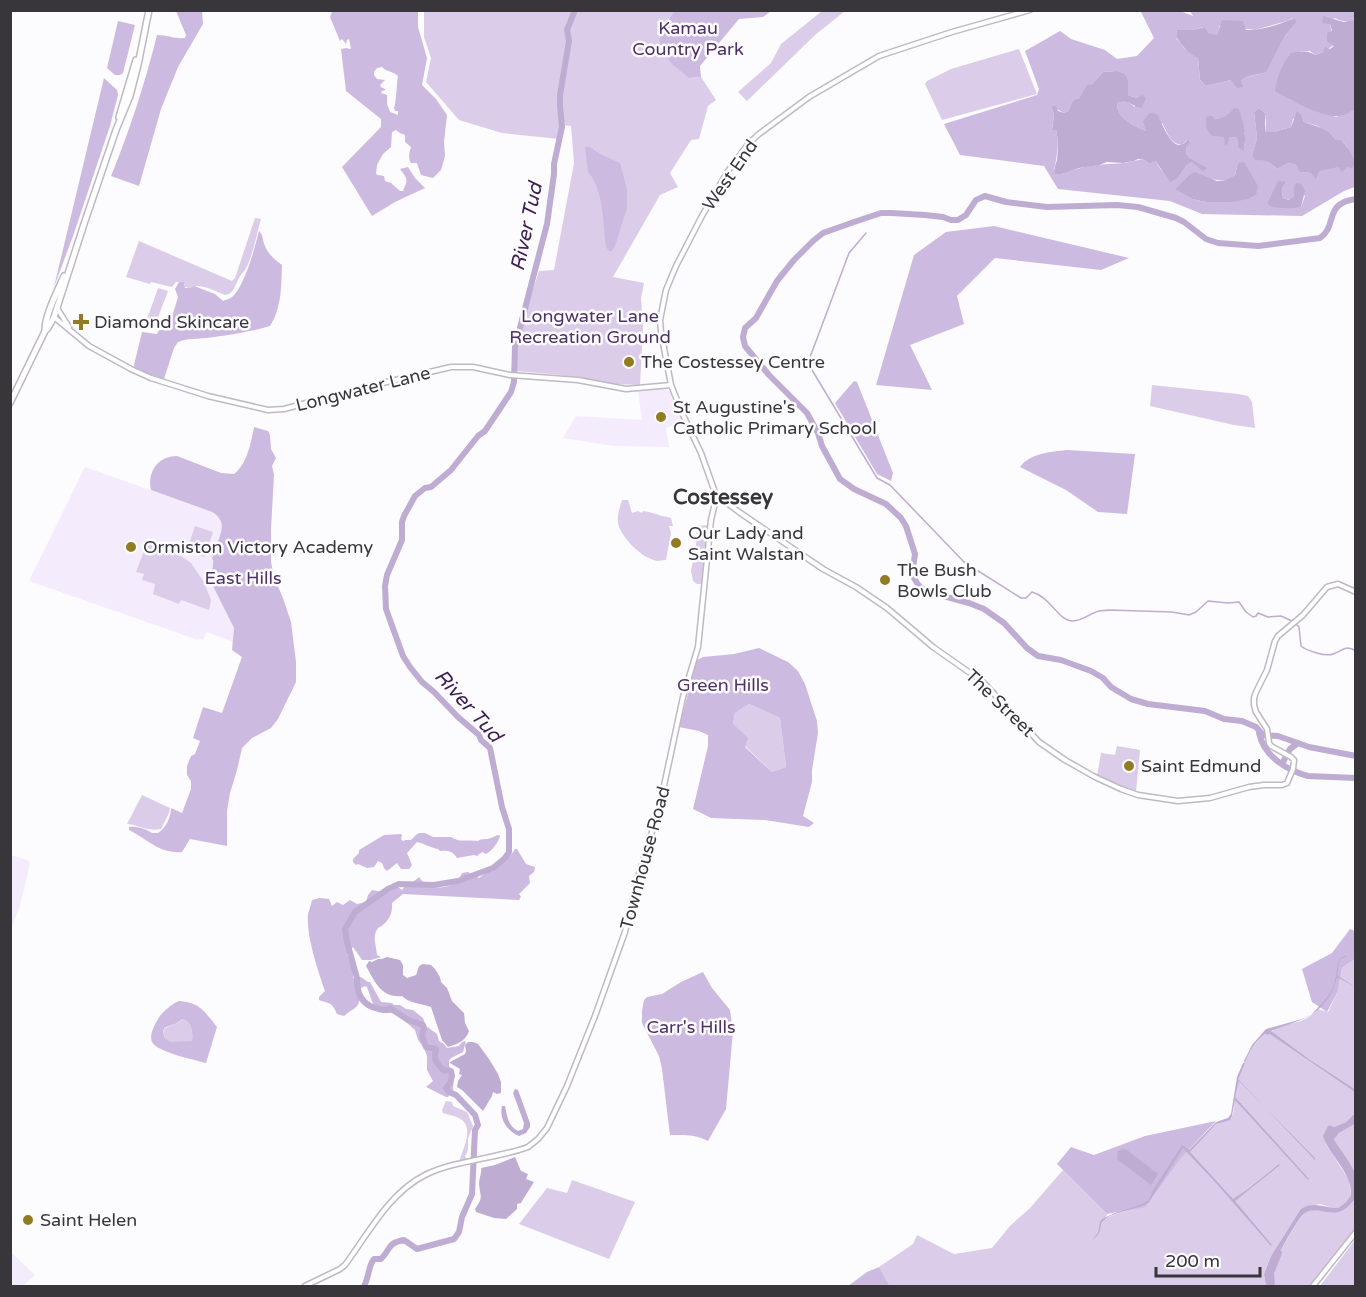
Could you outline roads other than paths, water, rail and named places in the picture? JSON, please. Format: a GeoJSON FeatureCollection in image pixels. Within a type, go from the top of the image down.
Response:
{"type":"FeatureCollection","features":[{"type":"Feature","properties":{"kind":"highway"},"geometry":{"type":"LineString","coordinates":[[45,331],[44,326],[54,308],[74,255],[116,130],[141,46],[149,10]]}},
{"type":"Feature","properties":{"kind":"highway"},"geometry":{"type":"LineString","coordinates":[[10,403],[54,317],[54,308]]}},
{"type":"Feature","properties":{"kind":"street","name":"West End"},"geometry":{"type":"LineString","coordinates":[[717,498],[701,453],[671,385],[660,320],[666,291],[676,266],[729,171],[753,138],[809,97],[879,56],[1030,10]]}},
{"type":"Feature","properties":{"kind":"street","name":"Longwater Lane"},"geometry":{"type":"LineString","coordinates":[[54,308],[77,337],[131,369],[167,384],[268,410],[284,409],[451,367],[474,367],[510,375],[578,380],[626,389],[671,385]]}},
{"type":"Feature","properties":{"kind":"street","name":"Longwater Lane"},"geometry":{"type":"LineString","coordinates":[[54,317],[71,330]]}},
{"type":"Feature","properties":{"kind":"street","name":"The Street"},"geometry":{"type":"LineString","coordinates":[[717,498],[815,564],[887,608],[933,647],[983,681],[1039,742],[1077,768],[1138,795],[1178,801],[1210,798],[1249,787],[1287,783],[1294,760],[1271,746],[1267,729],[1256,712],[1254,698],[1259,683],[1267,670],[1275,641],[1309,609],[1314,600],[1327,587],[1338,584],[1356,592]]}},
{"type":"Feature","properties":{"kind":"street","name":"Townhouse Road"},"geometry":{"type":"LineString","coordinates":[[305,1287],[345,1265],[389,1205],[413,1182],[432,1173],[528,1147],[544,1134],[567,1086],[621,944],[637,880],[659,809],[683,696],[698,647],[711,520],[717,498]]}},
{"type":"Feature","properties":{"kind":"street"},"geometry":{"type":"LineString","coordinates":[[1313,1287],[1356,1232]]}},
{"type":"Feature","properties":{"kind":"waterway","name":"River Tud"},"geometry":{"type":"LineString","coordinates":[[364,1286],[374,1259],[381,1259],[395,1243],[404,1240],[417,1249],[454,1239],[459,1232],[462,1217],[472,1194],[475,1130],[478,1125],[475,1115],[446,1088],[450,1083],[451,1071],[443,1070],[437,1064],[436,1049],[426,1047],[422,1036],[423,1025],[408,1020],[390,1008],[387,1010],[374,1008],[364,1002],[358,992],[357,978],[345,929],[355,912],[388,889],[399,884],[434,885],[458,881],[493,868],[509,852],[509,829],[490,748],[422,682],[410,667],[403,656],[386,609],[385,586],[387,575],[402,540],[402,522],[415,496],[425,488],[431,487],[451,470],[478,436],[485,431],[511,392],[514,382],[515,347],[547,224],[554,164],[562,127],[560,95],[569,41],[567,30],[575,10]]}},
{"type":"Feature","properties":{"kind":"waterway"},"geometry":{"type":"LineString","coordinates":[[1356,199],[1339,205],[1332,216],[1329,227],[1320,238],[1258,246],[1218,243],[1206,239],[1176,218],[1138,207],[1117,205],[1047,207],[1006,202],[985,196],[976,200],[966,215],[958,220],[925,215],[881,213],[823,233],[813,241],[777,281],[756,318],[745,328],[743,337],[745,346],[769,375],[807,413],[840,479],[854,489],[886,504],[901,518],[915,554],[914,578],[921,588],[984,609],[1004,623],[1027,648],[1038,656],[1061,660],[1091,671],[1131,699],[1148,704],[1205,711],[1224,719],[1242,721],[1256,727],[1263,735],[1278,736],[1309,747],[1356,756]]}},
{"type":"Feature","properties":{"kind":"waterway"},"geometry":{"type":"LineString","coordinates":[[866,233],[849,253],[809,365],[877,478],[890,485],[964,562],[1021,598],[1026,598],[1032,592],[1039,595],[1063,617],[1073,621],[1096,612],[1109,610],[1172,612],[1189,615],[1208,601],[1239,602],[1253,617],[1258,613],[1268,617],[1281,616],[1292,621]]}},
{"type":"Feature","properties":{"kind":"waterway"},"geometry":{"type":"LineString","coordinates":[[1296,624],[1299,627],[1301,646],[1308,650],[1326,655],[1347,648],[1356,651]]}},
{"type":"Feature","properties":{"kind":"waterway"},"geometry":{"type":"LineString","coordinates":[[1259,733],[1271,755],[1292,770],[1308,776],[1356,778]]}},
{"type":"Feature","properties":{"kind":"waterway"},"geometry":{"type":"LineString","coordinates":[[1282,764],[1290,749],[1298,743]]}},
{"type":"Feature","properties":{"kind":"waterway"},"geometry":{"type":"LineString","coordinates":[[1331,1141],[1356,1180]]}},
{"type":"Feature","properties":{"kind":"waterway"},"geometry":{"type":"LineString","coordinates":[[1272,1286],[1271,1273],[1279,1253]]}},
{"type":"Feature","properties":{"kind":"place","name":"Diamond Skincare"},"geometry":{"type":"Point","coordinates":[81,322]}},
{"type":"Feature","properties":{"kind":"place","name":"The Costessey Centre"},"geometry":{"type":"Point","coordinates":[629,362]}},
{"type":"Feature","properties":{"kind":"place","name":"St Augustine's Catholic Primary School"},"geometry":{"type":"Point","coordinates":[661,417]}},
{"type":"Feature","properties":{"kind":"place","name":"Our Lady and Saint Walstan"},"geometry":{"type":"Point","coordinates":[676,543]}},
{"type":"Feature","properties":{"kind":"place","name":"Ormiston Victory Academy"},"geometry":{"type":"Point","coordinates":[131,547]}},
{"type":"Feature","properties":{"kind":"place","name":"The Bush Bowls Club"},"geometry":{"type":"Point","coordinates":[885,580]}},
{"type":"Feature","properties":{"kind":"place","name":"Saint Edmund"},"geometry":{"type":"Point","coordinates":[1129,766]}},
{"type":"Feature","properties":{"kind":"place","name":"Saint Helen"},"geometry":{"type":"Point","coordinates":[28,1220]}},
{"type":"Feature","properties":{"kind":"district","name":"Costessey"},"geometry":{"type":"Point","coordinates":[723,497]}},
{"type":"Feature","properties":{"kind":"park label","name":"Kamau Country Park"},"geometry":{"type":"Point","coordinates":[688,38]}},
{"type":"Feature","properties":{"kind":"park label","name":"Longwater Lane Recreation Ground"},"geometry":{"type":"Point","coordinates":[590,326]}},
{"type":"Feature","properties":{"kind":"park label","name":"East Hills"},"geometry":{"type":"Point","coordinates":[243,578]}},
{"type":"Feature","properties":{"kind":"park label","name":"Green Hills"},"geometry":{"type":"Point","coordinates":[723,685]}},
{"type":"Feature","properties":{"kind":"park label","name":"Carr's Hills"},"geometry":{"type":"Point","coordinates":[691,1027]}}]}
